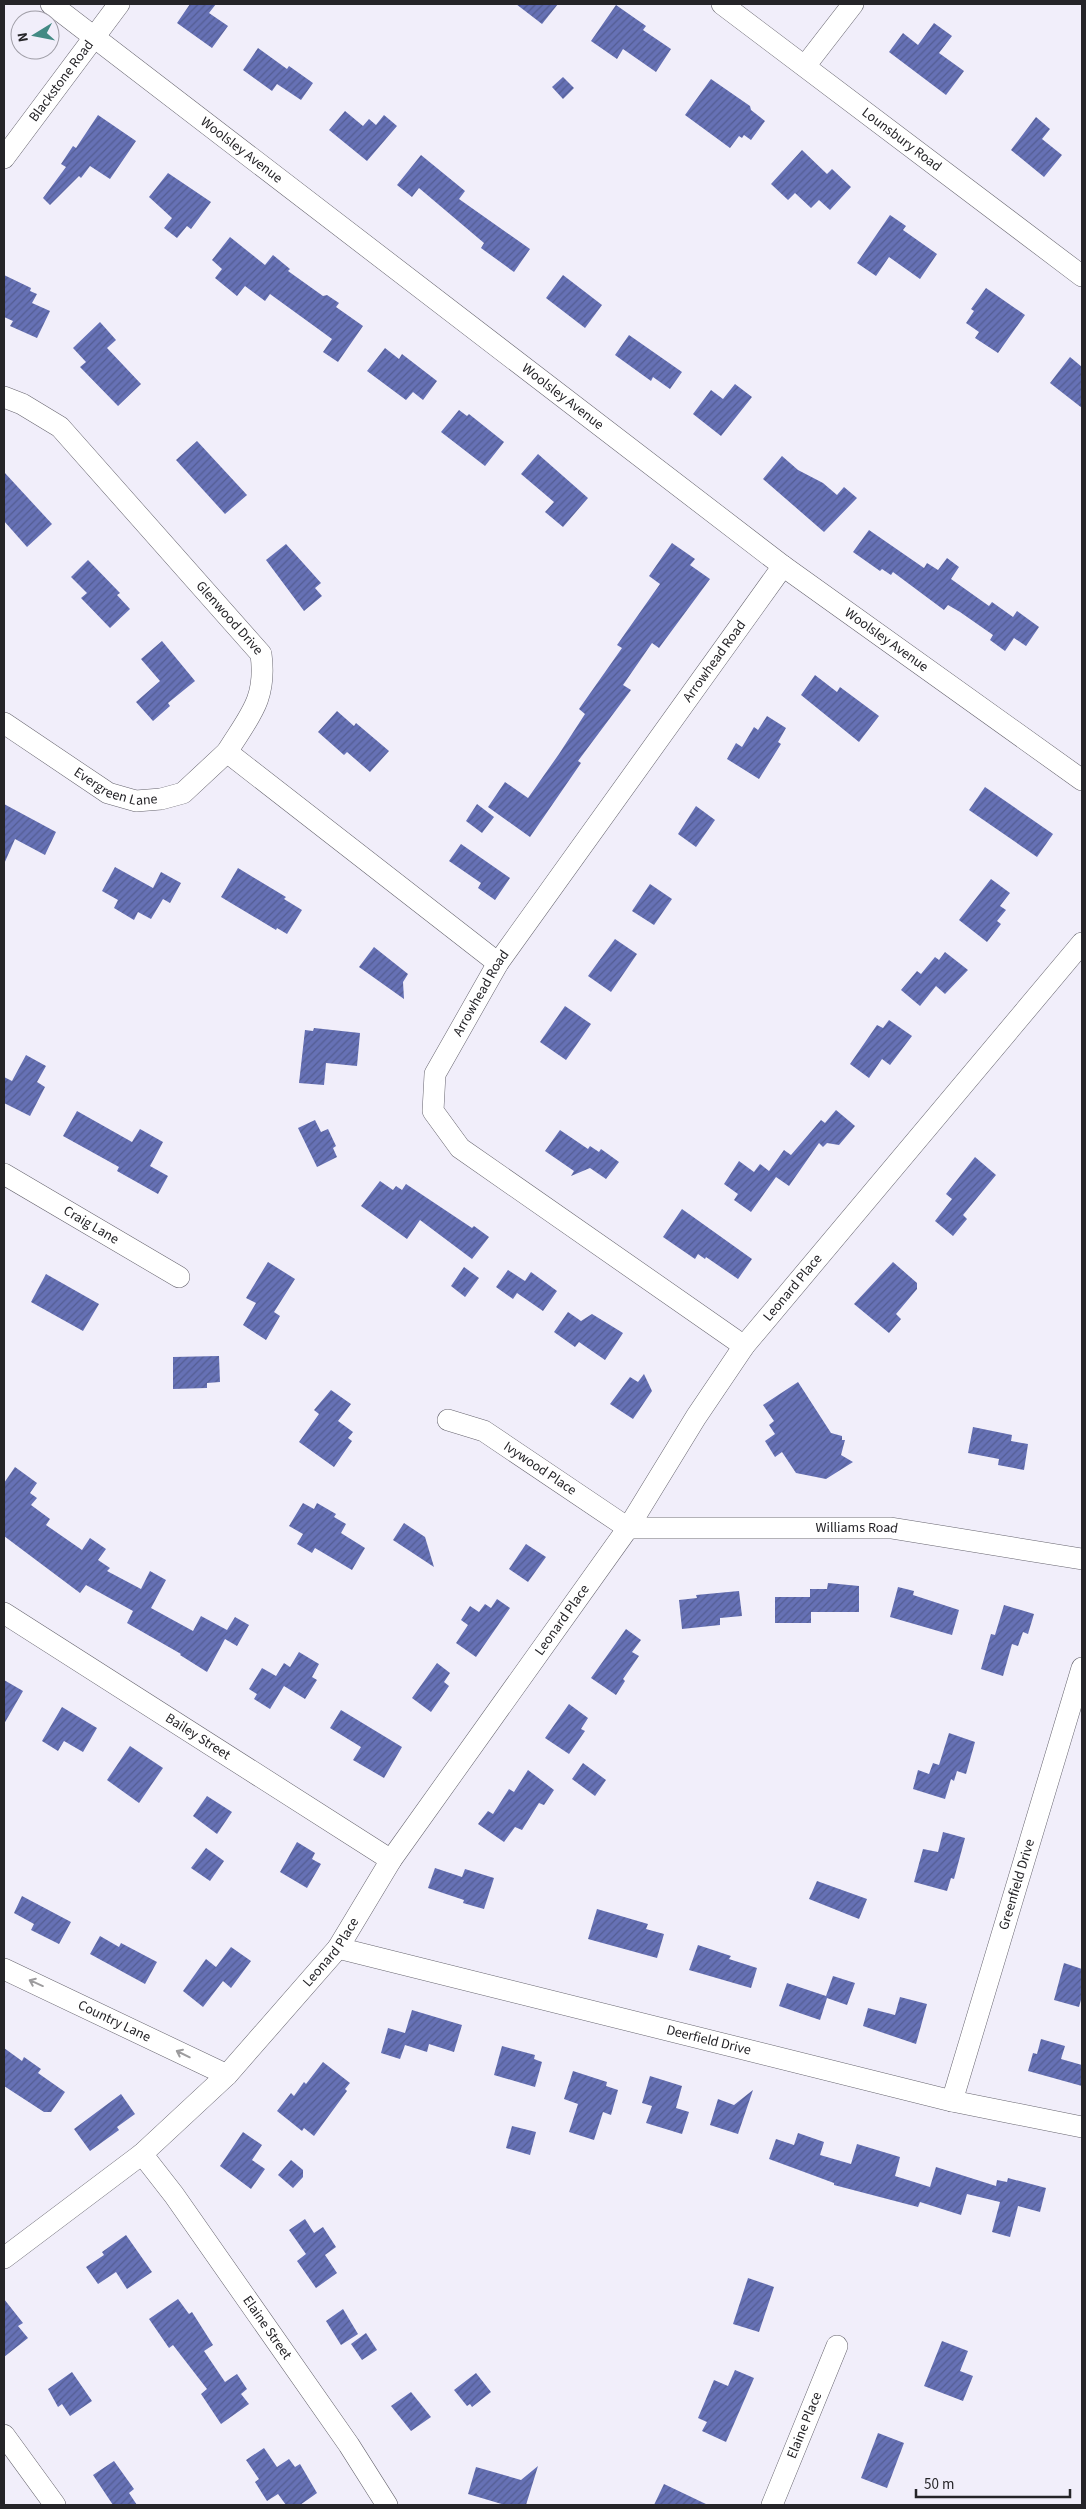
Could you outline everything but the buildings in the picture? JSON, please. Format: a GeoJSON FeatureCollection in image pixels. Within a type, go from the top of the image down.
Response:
{"type":"FeatureCollection","features":[{"type":"Feature","properties":{"kind":"street","name":"Woolsley Avenue"},"geometry":{"type":"LineString","coordinates":[[51,4],[783,566],[1082,780]]}},
{"type":"Feature","properties":{"kind":"street","name":"Blackstone Road"},"geometry":{"type":"LineString","coordinates":[[4,158],[120,4]]}},
{"type":"Feature","properties":{"kind":"street","name":"Lounsbury Road"},"geometry":{"type":"LineString","coordinates":[[722,4],[1082,276]]}},
{"type":"Feature","properties":{"kind":"street"},"geometry":{"type":"LineString","coordinates":[[805,66],[853,4]]}},
{"type":"Feature","properties":{"kind":"street","name":"Glenwood Drive"},"geometry":{"type":"LineString","coordinates":[[4,397],[22,404],[60,427],[261,654],[264,676],[258,701],[227,752]]}},
{"type":"Feature","properties":{"kind":"street","name":"Arrowhead Road"},"geometry":{"type":"LineString","coordinates":[[744,1346],[460,1148],[433,1111],[435,1074],[498,963],[783,566]]}},
{"type":"Feature","properties":{"kind":"street","name":"Evergreen Lane"},"geometry":{"type":"LineString","coordinates":[[4,723],[108,793],[136,801],[161,800],[183,793],[227,752]]}},
{"type":"Feature","properties":{"kind":"street"},"geometry":{"type":"LineString","coordinates":[[227,752],[498,963]]}},
{"type":"Feature","properties":{"kind":"street","name":"Leonard Place"},"geometry":{"type":"LineString","coordinates":[[4,2258],[142,2154],[226,2075],[338,1948],[391,1860],[628,1528],[696,1417],[744,1346],[1081,947]]}},
{"type":"Feature","properties":{"kind":"street","name":"Craig Lane"},"geometry":{"type":"LineString","coordinates":[[4,1174],[179,1277]]}},
{"type":"Feature","properties":{"kind":"street","name":"Ivywood Place"},"geometry":{"type":"LineString","coordinates":[[448,1420],[484,1431],[628,1528]]}},
{"type":"Feature","properties":{"kind":"street","name":"Williams Road"},"geometry":{"type":"LineString","coordinates":[[628,1528],[892,1528],[1082,1559]]}},
{"type":"Feature","properties":{"kind":"street","name":"Bailey Street"},"geometry":{"type":"LineString","coordinates":[[4,1613],[391,1860]]}},
{"type":"Feature","properties":{"kind":"street","name":"Greenfield Drive"},"geometry":{"type":"LineString","coordinates":[[952,2101],[1082,1668]]}},
{"type":"Feature","properties":{"kind":"street","name":"Deerfield Drive"},"geometry":{"type":"LineString","coordinates":[[338,1948],[952,2101],[1082,2127]]}},
{"type":"Feature","properties":{"kind":"street","name":"Country Lane"},"geometry":{"type":"LineString","coordinates":[[4,1969],[226,2075]]}},
{"type":"Feature","properties":{"kind":"street","name":"Elaine Street"},"geometry":{"type":"LineString","coordinates":[[142,2154],[174,2195],[326,2412],[387,2505]]}},
{"type":"Feature","properties":{"kind":"street","name":"Elaine Place"},"geometry":{"type":"LineString","coordinates":[[772,2505],[837,2346]]}},
{"type":"Feature","properties":{"kind":"street"},"geometry":{"type":"LineString","coordinates":[[4,2435],[55,2505]]}}]}
